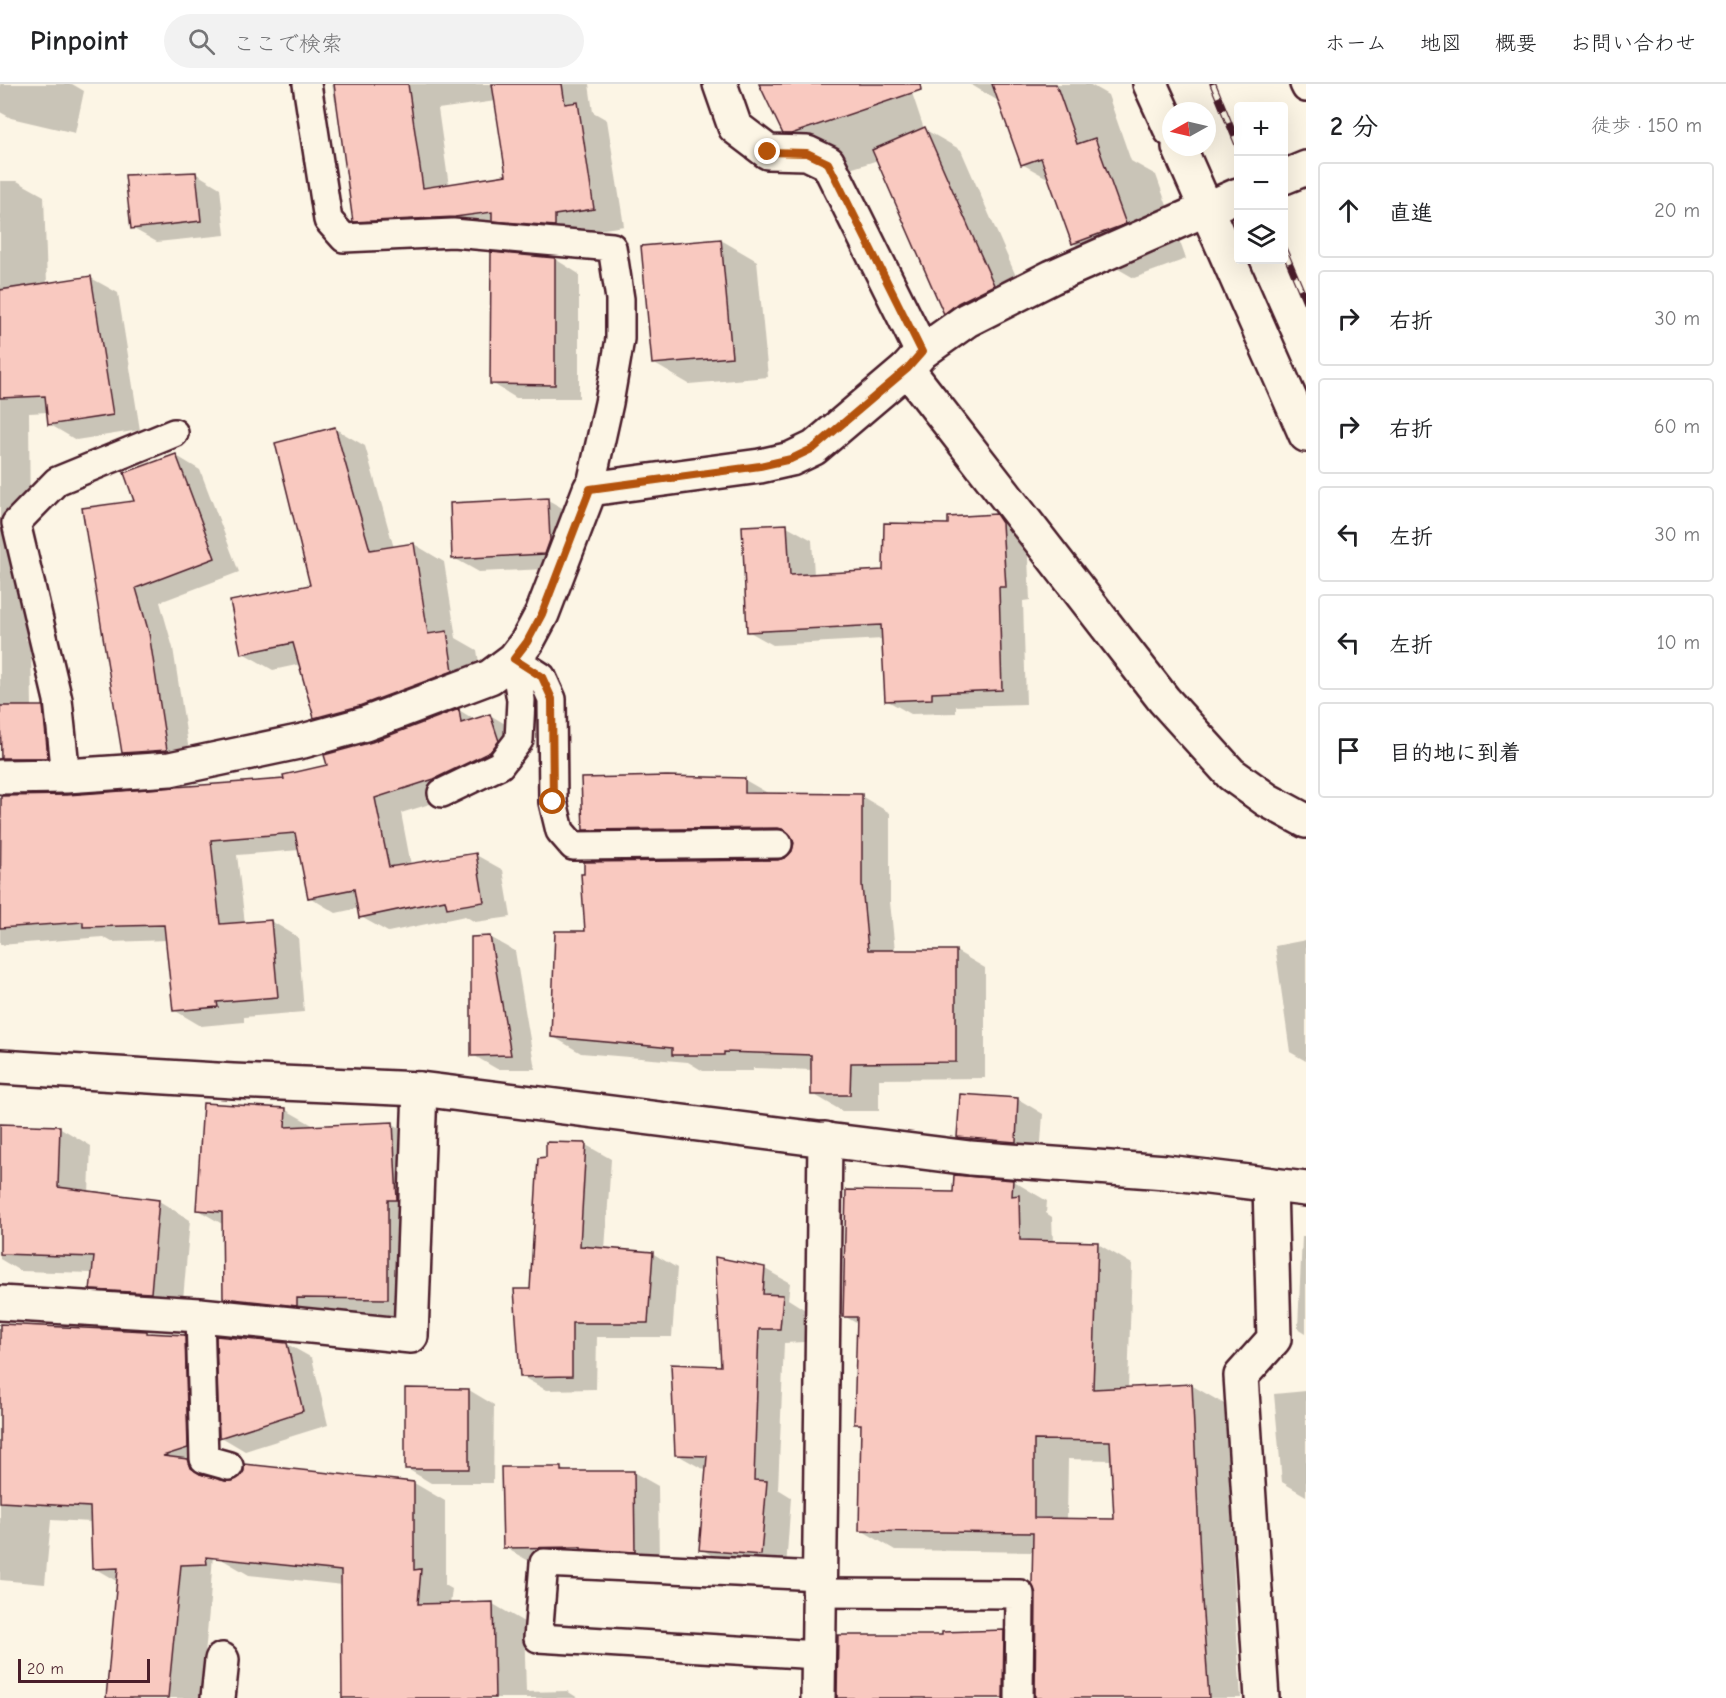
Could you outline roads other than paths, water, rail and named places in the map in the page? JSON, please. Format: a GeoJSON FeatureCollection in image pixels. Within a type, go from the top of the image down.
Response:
{"type":"FeatureCollection","features":[{"type":"Feature","properties":{"kind":"street"},"geometry":{"type":"LineString","coordinates":[[720,84],[735,127],[768,152],[807,153],[828,163],[915,361],[1164,700],[1231,774],[1267,800],[1306,821]]}},
{"type":"Feature","properties":{"kind":"street"},"geometry":{"type":"LineString","coordinates":[[1150,84],[1162,110]]}},
{"type":"Feature","properties":{"kind":"street"},"geometry":{"type":"LineString","coordinates":[[1183,156],[1306,435]]}},
{"type":"Feature","properties":{"kind":"street"},"geometry":{"type":"LineString","coordinates":[[1288,175],[1306,168]]}},
{"type":"Feature","properties":{"kind":"street"},"geometry":{"type":"LineString","coordinates":[[0,777],[66,776],[170,769],[303,741],[365,724],[490,677],[514,659],[527,642],[542,614],[590,489],[760,466],[791,459],[814,448],[915,361],[967,321],[1043,281],[1234,197]]}},
{"type":"Feature","properties":{"kind":"street"},"geometry":{"type":"LineString","coordinates":[[0,1067],[420,1089],[970,1158],[1166,1172],[1306,1189]]}},
{"type":"Feature","properties":{"kind":"street"},"geometry":{"type":"LineString","coordinates":[[0,1303],[200,1316],[411,1336],[420,1089]]}},
{"type":"Feature","properties":{"kind":"street"},"geometry":{"type":"LineString","coordinates":[[818,1698],[825,1139]]}},
{"type":"Feature","properties":{"kind":"street"},"geometry":{"type":"LineString","coordinates":[[1262,1698],[1241,1376],[1274,1339],[1270,1185]]}},
{"type":"Feature","properties":{"kind":"street"},"geometry":{"type":"LineString","coordinates":[[218,1698],[222,1660]]}},
{"type":"Feature","properties":{"kind":"lane"},"geometry":{"type":"LineString","coordinates":[[307,84],[328,220],[344,238],[453,233],[612,247],[620,299],[620,339],[590,489]]}},
{"type":"Feature","properties":{"kind":"lane"},"geometry":{"type":"LineString","coordinates":[[1304,84],[1306,88]]}},
{"type":"Feature","properties":{"kind":"lane"},"geometry":{"type":"LineString","coordinates":[[66,776],[58,700],[16,523],[57,482],[174,433]]}},
{"type":"Feature","properties":{"kind":"lane"},"geometry":{"type":"LineString","coordinates":[[442,793],[500,765],[519,740],[521,700],[514,659]]}},
{"type":"Feature","properties":{"kind":"lane"},"geometry":{"type":"LineString","coordinates":[[514,659],[542,677],[552,699],[553,802],[560,831],[573,846],[778,844]]}},
{"type":"Feature","properties":{"kind":"lane"},"geometry":{"type":"LineString","coordinates":[[200,1316],[204,1459],[229,1466]]}},
{"type":"Feature","properties":{"kind":"lane"},"geometry":{"type":"LineString","coordinates":[[818,1655],[538,1638],[544,1563],[819,1585],[1020,1594],[1019,1698]]}},
{"type":"Feature","properties":{"kind":"railway"},"geometry":{"type":"LineString","coordinates":[[1213,84],[1234,135]]}},
{"type":"Feature","properties":{"kind":"railway"},"geometry":{"type":"LineString","coordinates":[[1288,259],[1306,302]]}}]}
